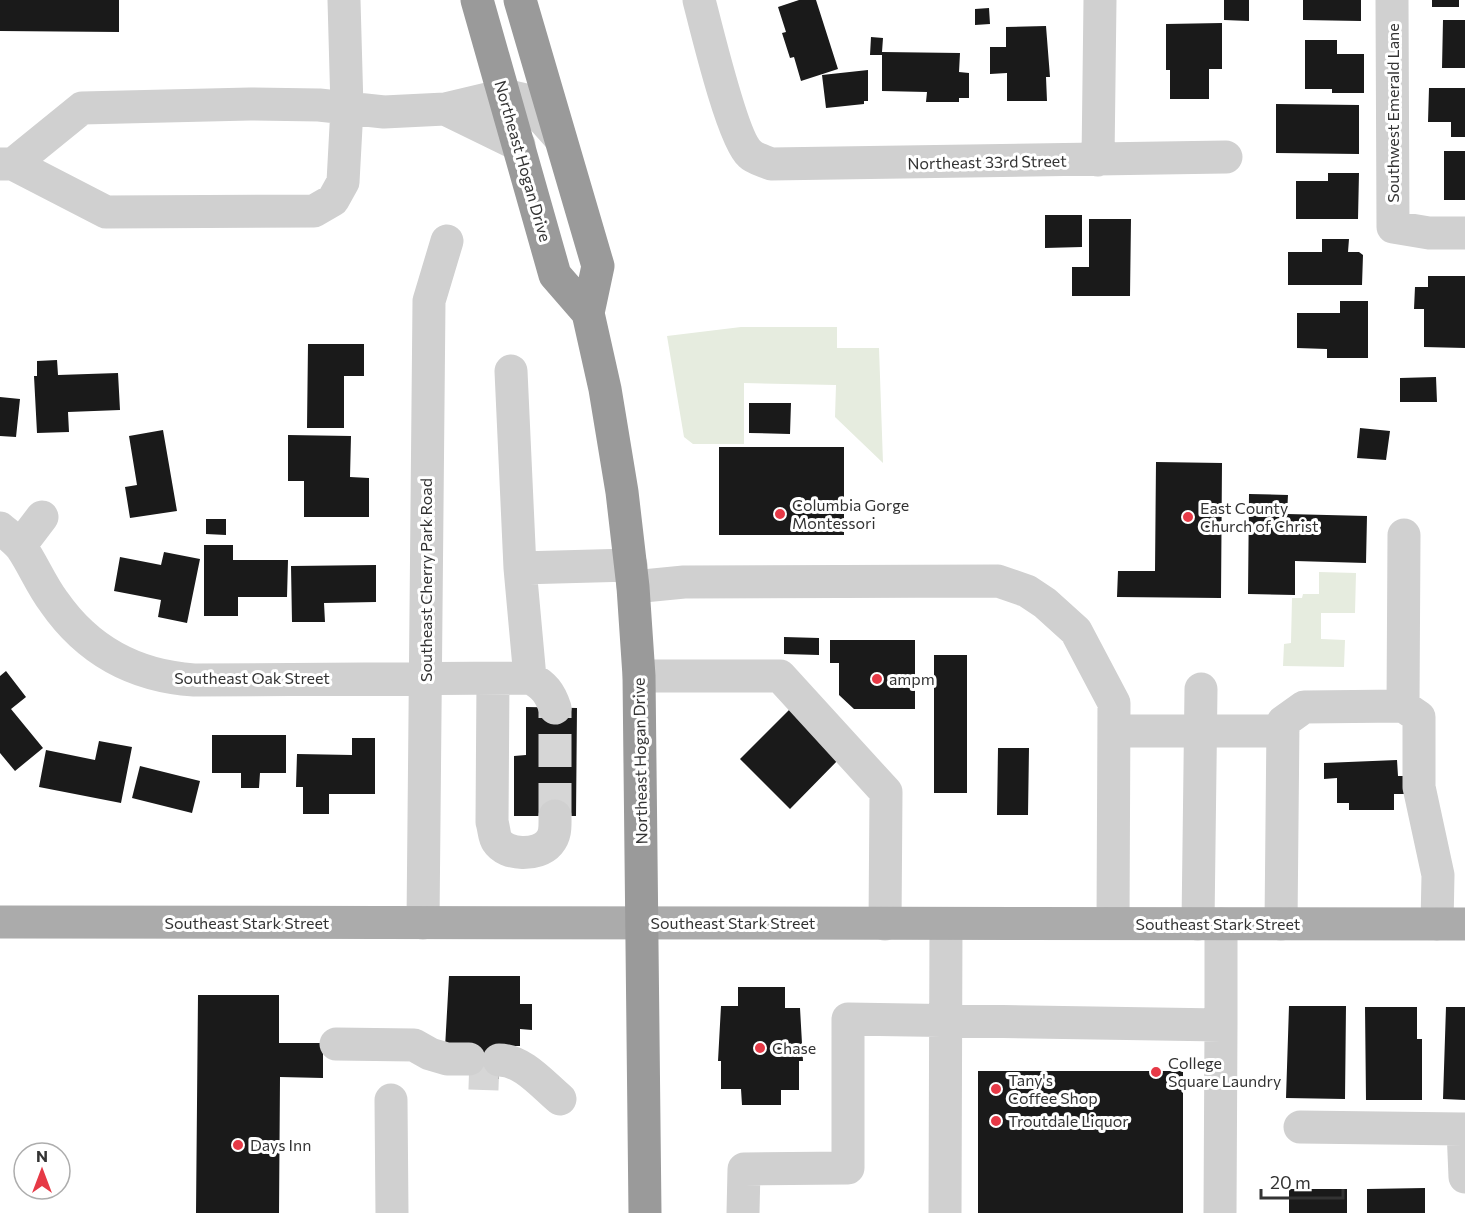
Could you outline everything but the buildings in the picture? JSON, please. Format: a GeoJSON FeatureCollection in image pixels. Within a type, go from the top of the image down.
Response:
{"type":"FeatureCollection","features":[{"type":"Feature","properties":{"kind":"highway","name":"Northeast Hogan Drive"},"geometry":{"type":"LineString","coordinates":[[477,0],[555,275],[588,313]]}},
{"type":"Feature","properties":{"kind":"highway","name":"Northeast Hogan Drive"},"geometry":{"type":"LineString","coordinates":[[520,0],[598,266],[588,313],[616,447],[632,576],[639,675],[645,1213]]}},
{"type":"Feature","properties":{"kind":"main road","name":"Southeast Stark Street"},"geometry":{"type":"LineString","coordinates":[[0,922],[1451,924]]}},
{"type":"Feature","properties":{"kind":"street"},"geometry":{"type":"LineString","coordinates":[[344,0],[347,108],[343,182],[333,200],[314,211],[106,212],[7,164],[82,108],[250,104],[347,108],[384,112],[445,109],[504,95],[526,100],[560,138]]}},
{"type":"Feature","properties":{"kind":"street","name":"Northeast 33rd Street"},"geometry":{"type":"LineString","coordinates":[[699,0],[713,55],[741,141],[750,155],[771,164],[1226,157]]}},
{"type":"Feature","properties":{"kind":"street"},"geometry":{"type":"LineString","coordinates":[[1098,160],[1100,0]]}},
{"type":"Feature","properties":{"kind":"street","name":"Southwest Emerald Lane"},"geometry":{"type":"LineString","coordinates":[[1392,0],[1393,227],[1429,233],[1465,233]]}},
{"type":"Feature","properties":{"kind":"street"},"geometry":{"type":"LineString","coordinates":[[445,109],[519,145]]}},
{"type":"Feature","properties":{"kind":"street","name":"Southeast Cherry Park Road"},"geometry":{"type":"LineString","coordinates":[[423,923],[429,301],[447,241]]}},
{"type":"Feature","properties":{"kind":"street"},"geometry":{"type":"LineString","coordinates":[[511,371],[520,568],[530,678],[542,684],[555,708]]}},
{"type":"Feature","properties":{"kind":"street"},"geometry":{"type":"LineString","coordinates":[[10,537],[42,517]]}},
{"type":"Feature","properties":{"kind":"street"},"geometry":{"type":"LineString","coordinates":[[1403,706],[1404,535]]}},
{"type":"Feature","properties":{"kind":"street","name":"Southeast Oak Street"},"geometry":{"type":"LineString","coordinates":[[10,537],[54,602],[76,628],[101,650],[131,667],[163,678],[194,680],[530,678]]}},
{"type":"Feature","properties":{"kind":"street"},"geometry":{"type":"LineString","coordinates":[[520,568],[684,582],[998,580],[1027,591],[1045,603],[1076,631],[1114,703],[1113,923]]}},
{"type":"Feature","properties":{"kind":"street"},"geometry":{"type":"LineString","coordinates":[[639,675],[780,675],[886,792],[885,924]]}},
{"type":"Feature","properties":{"kind":"street"},"geometry":{"type":"LineString","coordinates":[[493,679],[492,822],[497,841],[509,851],[535,852],[548,845],[555,833],[555,816]]}},
{"type":"Feature","properties":{"kind":"street"},"geometry":{"type":"LineString","coordinates":[[1201,689],[1200,732],[1210,924],[1221,1025],[1220,1213]]}},
{"type":"Feature","properties":{"kind":"street"},"geometry":{"type":"LineString","coordinates":[[1281,924],[1283,722],[1304,707],[1403,706],[1419,717],[1419,787],[1451,924]]}},
{"type":"Feature","properties":{"kind":"street"},"geometry":{"type":"LineString","coordinates":[[1114,732],[1283,731]]}},
{"type":"Feature","properties":{"kind":"street"},"geometry":{"type":"LineString","coordinates":[[945,1213],[948,1023],[946,924]]}},
{"type":"Feature","properties":{"kind":"street"},"geometry":{"type":"LineString","coordinates":[[743,1213],[744,1169],[849,1168],[849,1019],[948,1023],[1221,1025]]}},
{"type":"Feature","properties":{"kind":"street"},"geometry":{"type":"LineString","coordinates":[[336,1044],[414,1045],[485,1066],[560,1100]]}},
{"type":"Feature","properties":{"kind":"street"},"geometry":{"type":"LineString","coordinates":[[391,1100],[392,1213]]}},
{"type":"Feature","properties":{"kind":"street"},"geometry":{"type":"LineString","coordinates":[[1300,1127],[1463,1129],[1465,1177]]}},
{"type":"Feature","properties":{"kind":"shaded area"},"geometry":{"type":"Polygon","coordinates":[[[741,327],[837,327],[837,348],[879,348],[883,463],[835,417],[836,385],[744,383],[744,444],[693,444],[684,437],[667,336],[741,327]]]}},
{"type":"Feature","properties":{"kind":"shaded area"},"geometry":{"type":"Polygon","coordinates":[[[1319,572],[1356,573],[1355,613],[1321,613],[1321,639],[1345,640],[1344,667],[1283,666],[1284,644],[1291,643],[1292,598],[1302,598],[1303,594],[1319,594],[1319,572]]]}},
{"type":"Feature","properties":{"kind":"tunnel"},"geometry":{"type":"LineString","coordinates":[[555,708],[555,816]]}},
{"type":"Feature","properties":{"kind":"tunnel"},"geometry":{"type":"LineString","coordinates":[[469,1073],[499,1074]]}},
{"type":"Feature","properties":{"kind":"place","name":"Columbia Gorge Montessori"},"geometry":{"type":"Point","coordinates":[780,514]}},
{"type":"Feature","properties":{"kind":"place","name":"East County Church of Christ"},"geometry":{"type":"Point","coordinates":[1188,517]}},
{"type":"Feature","properties":{"kind":"place","name":"ampm"},"geometry":{"type":"Point","coordinates":[877,679]}},
{"type":"Feature","properties":{"kind":"place","name":"Chase"},"geometry":{"type":"Point","coordinates":[760,1048]}},
{"type":"Feature","properties":{"kind":"place","name":"College Square Laundry"},"geometry":{"type":"Point","coordinates":[1156,1072]}},
{"type":"Feature","properties":{"kind":"place","name":"Tany's Coffee Shop"},"geometry":{"type":"Point","coordinates":[996,1089]}},
{"type":"Feature","properties":{"kind":"place","name":"Troutdale Liquor"},"geometry":{"type":"Point","coordinates":[996,1121]}},
{"type":"Feature","properties":{"kind":"place","name":"Days Inn"},"geometry":{"type":"Point","coordinates":[238,1145]}}]}
